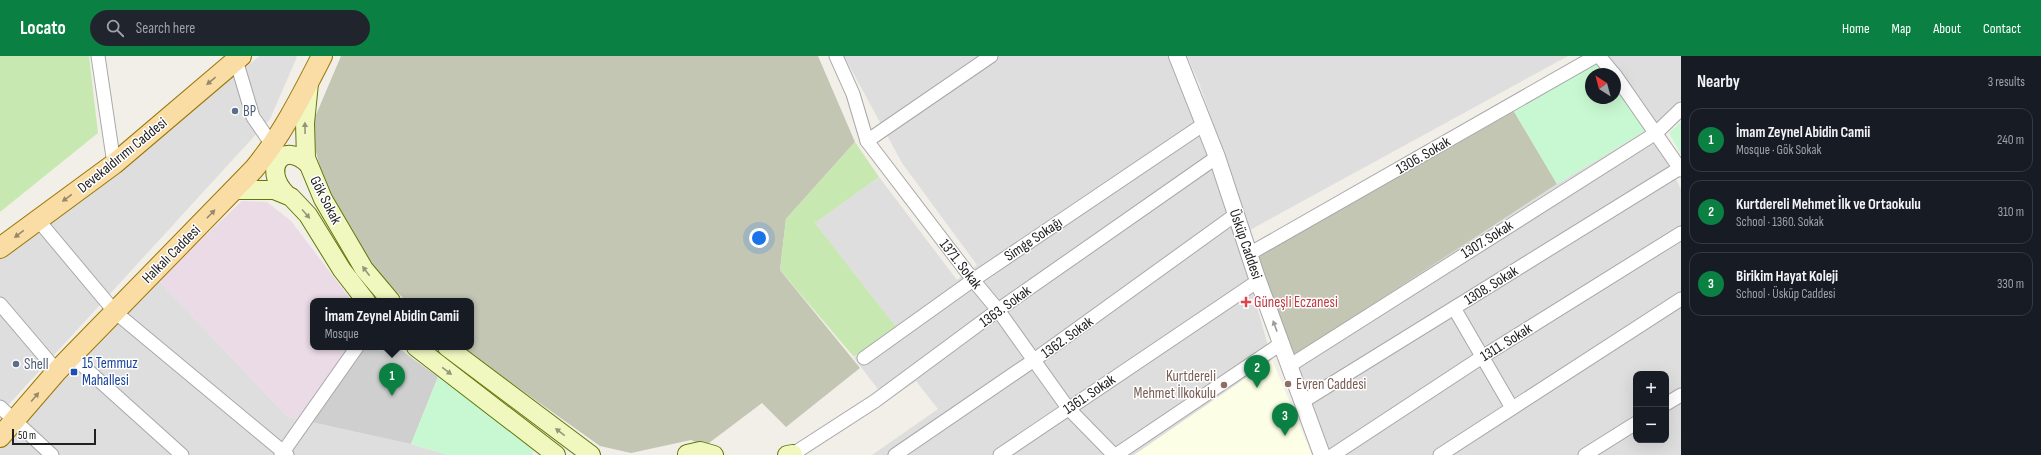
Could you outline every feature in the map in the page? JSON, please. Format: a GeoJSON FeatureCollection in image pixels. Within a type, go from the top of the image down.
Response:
{"type":"FeatureCollection","features":[{"type":"Feature","properties":{"kind":"main road","name":"Devekaldırımı Caddesi"},"geometry":{"type":"LineString","coordinates":[[0,248],[114,164],[238,58]]}},
{"type":"Feature","properties":{"kind":"main road","name":"Halkalı Caddesi"},"geometry":{"type":"LineString","coordinates":[[0,437],[72,356],[234,190],[273,146],[315,66]]}},
{"type":"Feature","properties":{"kind":"main road","name":"Gök Sokak"},"geometry":{"type":"LineString","coordinates":[[315,66],[305,123],[306,158],[323,199],[364,269],[388,298]]}},
{"type":"Feature","properties":{"kind":"main road","name":"Gök Sokak"},"geometry":{"type":"LineString","coordinates":[[308,164],[302,158],[295,155],[289,155],[279,160],[275,166],[274,174],[281,189],[308,216],[342,270],[364,298]]}},
{"type":"Feature","properties":{"kind":"main road"},"geometry":{"type":"LineString","coordinates":[[234,190],[263,189],[286,194]]}},
{"type":"Feature","properties":{"kind":"main road"},"geometry":{"type":"LineString","coordinates":[[420,350],[556,455]]}},
{"type":"Feature","properties":{"kind":"main road"},"geometry":{"type":"LineString","coordinates":[[451,350],[591,455]]}},
{"type":"Feature","properties":{"kind":"main road"},"geometry":{"type":"LineString","coordinates":[[493,405],[504,390]]}},
{"type":"Feature","properties":{"kind":"main road"},"geometry":{"type":"LineString","coordinates":[[683,455],[700,451],[714,455]]}},
{"type":"Feature","properties":{"kind":"street"},"geometry":{"type":"LineString","coordinates":[[98,56],[114,164]]}},
{"type":"Feature","properties":{"kind":"street","name":"1371. Sokak"},"geometry":{"type":"LineString","coordinates":[[836,56],[853,94],[867,141],[973,280],[998,310],[1068,408],[1115,455]]}},
{"type":"Feature","properties":{"kind":"street"},"geometry":{"type":"LineString","coordinates":[[867,141],[992,56]]}},
{"type":"Feature","properties":{"kind":"street","name":"Üsküp Caddesi"},"geometry":{"type":"LineString","coordinates":[[1177,56],[1217,157],[1258,281],[1322,455]]}},
{"type":"Feature","properties":{"kind":"street"},"geometry":{"type":"LineString","coordinates":[[1598,56],[1609,68]]}},
{"type":"Feature","properties":{"kind":"street","name":"1306. Sokak"},"geometry":{"type":"LineString","coordinates":[[1249,254],[1598,56]]}},
{"type":"Feature","properties":{"kind":"street"},"geometry":{"type":"LineString","coordinates":[[238,58],[253,117],[273,146]]}},
{"type":"Feature","properties":{"kind":"street"},"geometry":{"type":"LineString","coordinates":[[1621,83],[1681,169]]}},
{"type":"Feature","properties":{"kind":"street","name":"1307. Sokak"},"geometry":{"type":"LineString","coordinates":[[1289,366],[1656,133],[1681,109]]}},
{"type":"Feature","properties":{"kind":"street","name":"Simge Sokağı"},"geometry":{"type":"LineString","coordinates":[[864,358],[973,280],[1204,124]]}},
{"type":"Feature","properties":{"kind":"street","name":"1363. Sokak"},"geometry":{"type":"LineString","coordinates":[[791,455],[875,401],[998,310],[1217,157]]}},
{"type":"Feature","properties":{"kind":"street","name":"1308. Sokak"},"geometry":{"type":"LineString","coordinates":[[1302,402],[1681,169]]}},
{"type":"Feature","properties":{"kind":"street","name":"1362. Sokak"},"geometry":{"type":"LineString","coordinates":[[895,455],[1034,360],[1235,215]]}},
{"type":"Feature","properties":{"kind":"street"},"geometry":{"type":"LineString","coordinates":[[38,220],[115,312],[283,454],[355,350]]}},
{"type":"Feature","properties":{"kind":"street","name":"1311. Sokak"},"geometry":{"type":"LineString","coordinates":[[1333,455],[1482,357],[1681,233]]}},
{"type":"Feature","properties":{"kind":"street","name":"1361. Sokak"},"geometry":{"type":"LineString","coordinates":[[1000,455],[1258,281]]}},
{"type":"Feature","properties":{"kind":"street"},"geometry":{"type":"LineString","coordinates":[[1440,455],[1681,299]]}},
{"type":"Feature","properties":{"kind":"street"},"geometry":{"type":"LineString","coordinates":[[0,304],[57,372]]}},
{"type":"Feature","properties":{"kind":"street"},"geometry":{"type":"LineString","coordinates":[[1454,308],[1512,408]]}},
{"type":"Feature","properties":{"kind":"street"},"geometry":{"type":"LineString","coordinates":[[1115,455],[1282,343]]}},
{"type":"Feature","properties":{"kind":"street"},"geometry":{"type":"LineString","coordinates":[[72,356],[182,455]]}},
{"type":"Feature","properties":{"kind":"street"},"geometry":{"type":"LineString","coordinates":[[1669,402],[1681,395]]}},
{"type":"Feature","properties":{"kind":"street"},"geometry":{"type":"LineString","coordinates":[[0,407],[52,455]]}},
{"type":"Feature","properties":{"kind":"street"},"geometry":{"type":"LineString","coordinates":[[1585,455],[1601,451],[1633,425]]}},
{"type":"Feature","properties":{"kind":"shaded area"},"geometry":{"type":"Polygon","coordinates":[[[260,56],[297,57],[270,119],[0,414],[0,256],[260,56]]]}},
{"type":"Feature","properties":{"kind":"shaded area"},"geometry":{"type":"Polygon","coordinates":[[[341,56],[818,56],[855,142],[786,219],[780,270],[860,368],[786,427],[762,403],[705,446],[691,440],[631,453],[600,446],[465,350],[474,350],[474,298],[403,298],[368,263],[325,186],[310,129],[341,56]]]}},
{"type":"Feature","properties":{"kind":"shaded area"},"geometry":{"type":"Polygon","coordinates":[[[844,56],[1168,56],[1195,118],[1247,272],[1272,360],[1134,455],[872,455],[938,409],[916,381],[887,401],[854,358],[895,326],[815,223],[879,177],[957,280],[977,265],[902,163],[844,56]]]}},
{"type":"Feature","properties":{"kind":"shaded area"},"geometry":{"type":"Polygon","coordinates":[[[1187,56],[1568,56],[1250,230],[1199,83],[1187,56]]]}},
{"type":"Feature","properties":{"kind":"shaded area"},"geometry":{"type":"Polygon","coordinates":[[[1608,56],[1681,56],[1681,100],[1656,124],[1621,74],[1621,68],[1616,68],[1608,56]]]}},
{"type":"Feature","properties":{"kind":"shaded area"},"geometry":{"type":"Polygon","coordinates":[[[1512,108],[1557,184],[1292,357],[1255,255],[1512,108]]]}},
{"type":"Feature","properties":{"kind":"shaded area"},"geometry":{"type":"Polygon","coordinates":[[[1650,128],[1681,189],[1681,455],[1329,455],[1292,357],[1557,184],[1650,128]]]}},
{"type":"Feature","properties":{"kind":"shaded area"},"geometry":{"type":"Polygon","coordinates":[[[242,201],[267,202],[291,221],[350,298],[310,298],[310,350],[363,350],[311,422],[288,417],[158,280],[242,201]]]}},
{"type":"Feature","properties":{"kind":"shaded area"},"geometry":{"type":"Polygon","coordinates":[[[158,280],[288,417],[411,444],[448,455],[0,455],[0,447],[40,400],[158,280]]]}},
{"type":"Feature","properties":{"kind":"shaded area"},"geometry":{"type":"Polygon","coordinates":[[[363,350],[401,350],[438,377],[411,444],[311,422],[363,350]]]}},
{"type":"Feature","properties":{"kind":"shaded area"},"geometry":{"type":"Polygon","coordinates":[[[1272,360],[1312,455],[1134,455],[1272,360]]]}},
{"type":"Feature","properties":{"kind":"green space"},"geometry":{"type":"Polygon","coordinates":[[[0,56],[89,56],[98,133],[0,212],[0,56]]]}},
{"type":"Feature","properties":{"kind":"green space"},"geometry":{"type":"Polygon","coordinates":[[[1599,59],[1606,68],[1585,68],[1585,104],[1621,104],[1621,88],[1650,128],[1557,184],[1512,108],[1599,59]]]}},
{"type":"Feature","properties":{"kind":"green space"},"geometry":{"type":"Polygon","coordinates":[[[1681,122],[1681,154],[1669,133],[1681,122]]]}},
{"type":"Feature","properties":{"kind":"green space"},"geometry":{"type":"Polygon","coordinates":[[[855,142],[879,177],[815,223],[896,327],[854,357],[780,270],[786,219],[855,142]]]}},
{"type":"Feature","properties":{"kind":"green space"},"geometry":{"type":"Polygon","coordinates":[[[438,377],[534,448],[532,455],[448,455],[411,444],[438,377]]]}},
{"type":"Feature","properties":{"kind":"place","name":"BP"},"geometry":{"type":"Point","coordinates":[235,111]}},
{"type":"Feature","properties":{"kind":"place","name":"Güneşli Eczanesi"},"geometry":{"type":"Point","coordinates":[1246,302]}},
{"type":"Feature","properties":{"kind":"place","name":"Shell"},"geometry":{"type":"Point","coordinates":[16,364]}},
{"type":"Feature","properties":{"kind":"place","name":"15 Temmuz Mahallesi"},"geometry":{"type":"Point","coordinates":[74,372]}},
{"type":"Feature","properties":{"kind":"place","name":"Evren Caddesi"},"geometry":{"type":"Point","coordinates":[1288,384]}},
{"type":"Feature","properties":{"kind":"place","name":"Kurtdereli Mehmet İlkokulu"},"geometry":{"type":"Point","coordinates":[1224,385]}},
{"type":"Feature","properties":{"kind":"place","name":"Kurtdereli Mehmet İlk ve Ortaokulu"},"geometry":{"type":"Point","coordinates":[1257,388]}},
{"type":"Feature","properties":{"kind":"place","name":"İmam Zeynel Abidin Camii"},"geometry":{"type":"Point","coordinates":[392,396]}},
{"type":"Feature","properties":{"kind":"place","name":"Birikim Hayat Koleji"},"geometry":{"type":"Point","coordinates":[1285,436]}}]}
